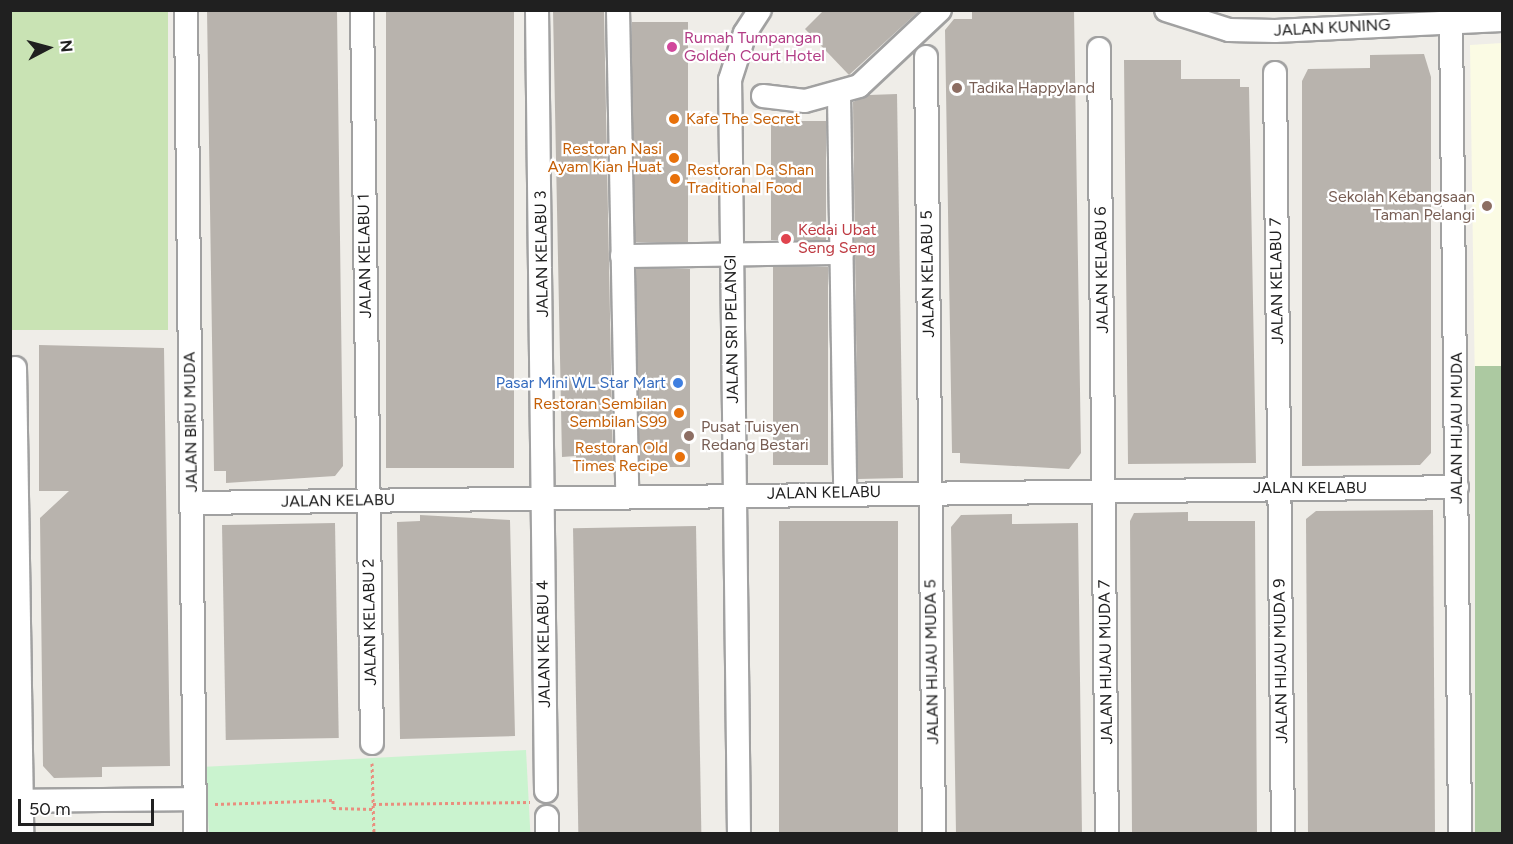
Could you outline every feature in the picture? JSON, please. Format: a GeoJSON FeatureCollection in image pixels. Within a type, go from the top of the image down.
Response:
{"type":"FeatureCollection","features":[{"type":"Feature","properties":{"kind":"street","name":"JALAN BIRU MUDA"},"geometry":{"type":"LineString","coordinates":[[186,10],[195,834]]}},
{"type":"Feature","properties":{"kind":"street","name":"JALAN KELABU 1"},"geometry":{"type":"LineString","coordinates":[[362,10],[368,501]]}},
{"type":"Feature","properties":{"kind":"street","name":"JALAN KELABU 3"},"geometry":{"type":"LineString","coordinates":[[537,10],[542,498]]}},
{"type":"Feature","properties":{"kind":"street"},"geometry":{"type":"LineString","coordinates":[[618,10],[627,497]]}},
{"type":"Feature","properties":{"kind":"street","name":"JALAN SRI PELANGI"},"geometry":{"type":"LineString","coordinates":[[739,834],[730,255],[730,80],[745,33],[760,10]]}},
{"type":"Feature","properties":{"kind":"street"},"geometry":{"type":"LineString","coordinates":[[763,96],[805,101],[839,95],[869,81],[940,10]]}},
{"type":"Feature","properties":{"kind":"street","name":"JALAN KUNING"},"geometry":{"type":"LineString","coordinates":[[1166,10],[1229,30],[1449,18],[1503,20]]}},
{"type":"Feature","properties":{"kind":"street","name":"JALAN HIJAU MUDA"},"geometry":{"type":"LineString","coordinates":[[1449,18],[1460,834]]}},
{"type":"Feature","properties":{"kind":"street","name":"JALAN KELABU 6"},"geometry":{"type":"LineString","coordinates":[[1099,49],[1104,490]]}},
{"type":"Feature","properties":{"kind":"street","name":"JALAN KELABU 5"},"geometry":{"type":"LineString","coordinates":[[926,57],[930,491]]}},
{"type":"Feature","properties":{"kind":"street","name":"JALAN KELABU 7"},"geometry":{"type":"LineString","coordinates":[[1275,73],[1279,488]]}},
{"type":"Feature","properties":{"kind":"street"},"geometry":{"type":"LineString","coordinates":[[839,95],[845,492]]}},
{"type":"Feature","properties":{"kind":"street"},"geometry":{"type":"LineString","coordinates":[[622,256],[842,253]]}},
{"type":"Feature","properties":{"kind":"street"},"geometry":{"type":"LineString","coordinates":[[15,369],[16,801],[22,834]]}},
{"type":"Feature","properties":{"kind":"street","name":"JALAN KELABU"},"geometry":{"type":"LineString","coordinates":[[192,503],[735,496],[845,492],[1457,487]]}},
{"type":"Feature","properties":{"kind":"street","name":"JALAN HIJAU MUDA 9"},"geometry":{"type":"LineString","coordinates":[[1279,488],[1283,834]]}},
{"type":"Feature","properties":{"kind":"street","name":"JALAN HIJAU MUDA 7"},"geometry":{"type":"LineString","coordinates":[[1104,490],[1107,834]]}},
{"type":"Feature","properties":{"kind":"street","name":"JALAN HIJAU MUDA 5"},"geometry":{"type":"LineString","coordinates":[[930,491],[933,834]]}},
{"type":"Feature","properties":{"kind":"street","name":"JALAN KELABU 4"},"geometry":{"type":"LineString","coordinates":[[542,498],[543,811]]}},
{"type":"Feature","properties":{"kind":"street","name":"JALAN KELABU 2"},"geometry":{"type":"LineString","coordinates":[[368,501],[372,744]]}},
{"type":"Feature","properties":{"kind":"street"},"geometry":{"type":"LineString","coordinates":[[16,801],[195,802]]}},
{"type":"Feature","properties":{"kind":"path"},"geometry":{"type":"LineString","coordinates":[[372,744],[374,834]]}},
{"type":"Feature","properties":{"kind":"path"},"geometry":{"type":"LineString","coordinates":[[195,802],[333,800],[333,808],[373,809]]}},
{"type":"Feature","properties":{"kind":"path"},"geometry":{"type":"LineString","coordinates":[[373,804],[543,811]]}},
{"type":"Feature","properties":{"kind":"shaded area","name":"Sekolah Kebangsaan Taman Pelangi"},"geometry":{"type":"Polygon","coordinates":[[[1502,43],[1502,528],[1477,530],[1470,45],[1502,43]]]}},
{"type":"Feature","properties":{"kind":"green space"},"geometry":{"type":"Polygon","coordinates":[[[11,10],[168,10],[168,330],[11,330],[11,10]]]}},
{"type":"Feature","properties":{"kind":"green space"},"geometry":{"type":"Polygon","coordinates":[[[1475,366],[1502,366],[1502,833],[1475,833],[1475,366]]]}},
{"type":"Feature","properties":{"kind":"green space"},"geometry":{"type":"Polygon","coordinates":[[[526,750],[530,833],[209,834],[205,767],[526,750]]]}},
{"type":"Feature","properties":{"kind":"building"},"geometry":{"type":"Polygon","coordinates":[[[207,10],[337,10],[343,466],[335,476],[226,483],[226,471],[214,471],[207,10]]]}},
{"type":"Feature","properties":{"kind":"building"},"geometry":{"type":"Polygon","coordinates":[[[386,10],[514,10],[514,468],[386,468],[386,10]]]}},
{"type":"Feature","properties":{"kind":"building"},"geometry":{"type":"Polygon","coordinates":[[[553,10],[604,10],[613,467],[577,468],[576,456],[562,457],[553,10]]]}},
{"type":"Feature","properties":{"kind":"building"},"geometry":{"type":"Polygon","coordinates":[[[824,10],[920,10],[849,75],[805,29],[824,10]]]}},
{"type":"Feature","properties":{"kind":"building"},"geometry":{"type":"Polygon","coordinates":[[[972,10],[1074,10],[1081,453],[1069,469],[960,463],[960,453],[952,453],[945,30],[954,19],[972,19],[972,10]]]}},
{"type":"Feature","properties":{"kind":"building"},"geometry":{"type":"Polygon","coordinates":[[[632,22],[688,22],[688,242],[632,242],[632,22]]]}},
{"type":"Feature","properties":{"kind":"building"},"geometry":{"type":"Polygon","coordinates":[[[1424,54],[1431,77],[1431,453],[1420,465],[1302,466],[1302,81],[1308,69],[1370,68],[1370,55],[1424,54]]]}},
{"type":"Feature","properties":{"kind":"building"},"geometry":{"type":"Polygon","coordinates":[[[1124,60],[1181,60],[1181,79],[1240,79],[1240,87],[1249,87],[1256,463],[1128,464],[1124,60]]]}},
{"type":"Feature","properties":{"kind":"building"},"geometry":{"type":"Polygon","coordinates":[[[897,94],[903,478],[858,479],[853,102],[869,95],[897,94]]]}},
{"type":"Feature","properties":{"kind":"building"},"geometry":{"type":"Polygon","coordinates":[[[771,121],[826,121],[826,240],[771,240],[771,121]]]}},
{"type":"Feature","properties":{"kind":"building"},"geometry":{"type":"Polygon","coordinates":[[[773,267],[828,267],[828,465],[773,465],[773,267]]]}},
{"type":"Feature","properties":{"kind":"building"},"geometry":{"type":"Polygon","coordinates":[[[636,269],[690,269],[690,467],[636,467],[636,269]]]}},
{"type":"Feature","properties":{"kind":"building"},"geometry":{"type":"Polygon","coordinates":[[[39,345],[164,348],[170,766],[102,767],[102,777],[54,778],[43,766],[40,518],[69,491],[39,491],[39,345]]]}},
{"type":"Feature","properties":{"kind":"building"},"geometry":{"type":"Polygon","coordinates":[[[1433,510],[1435,834],[1308,834],[1306,519],[1316,511],[1433,510]]]}},
{"type":"Feature","properties":{"kind":"building"},"geometry":{"type":"Polygon","coordinates":[[[1188,512],[1188,521],[1255,521],[1257,834],[1132,834],[1130,521],[1134,513],[1188,512]]]}},
{"type":"Feature","properties":{"kind":"building"},"geometry":{"type":"Polygon","coordinates":[[[1012,514],[1012,524],[1078,523],[1082,834],[956,834],[951,527],[961,515],[1012,514]]]}},
{"type":"Feature","properties":{"kind":"building"},"geometry":{"type":"Polygon","coordinates":[[[420,515],[510,520],[515,736],[400,739],[397,522],[420,521],[420,515]]]}},
{"type":"Feature","properties":{"kind":"building"},"geometry":{"type":"Polygon","coordinates":[[[779,521],[898,521],[898,834],[779,834],[779,521]]]}},
{"type":"Feature","properties":{"kind":"building"},"geometry":{"type":"Polygon","coordinates":[[[335,523],[339,738],[226,740],[222,525],[335,523]]]}},
{"type":"Feature","properties":{"kind":"building"},"geometry":{"type":"Polygon","coordinates":[[[696,526],[701,834],[578,834],[573,528],[696,526]]]}},
{"type":"Feature","properties":{"kind":"place","name":"Rumah Tumpangan Golden Court Hotel"},"geometry":{"type":"Point","coordinates":[672,47]}},
{"type":"Feature","properties":{"kind":"place","name":"Tadika Happyland"},"geometry":{"type":"Point","coordinates":[957,88]}},
{"type":"Feature","properties":{"kind":"place","name":"Kafe The Secret"},"geometry":{"type":"Point","coordinates":[674,119]}},
{"type":"Feature","properties":{"kind":"place","name":"Restoran Nasi Ayam Kian Huat"},"geometry":{"type":"Point","coordinates":[674,158]}},
{"type":"Feature","properties":{"kind":"place","name":"Restoran Da Shan Traditional Food"},"geometry":{"type":"Point","coordinates":[675,179]}},
{"type":"Feature","properties":{"kind":"place","name":"Sekolah Kebangsaan Taman Pelangi"},"geometry":{"type":"Point","coordinates":[1487,206]}},
{"type":"Feature","properties":{"kind":"place","name":"Kedai Ubat Seng Seng"},"geometry":{"type":"Point","coordinates":[786,239]}},
{"type":"Feature","properties":{"kind":"place","name":"Pasar Mini WL Star Mart"},"geometry":{"type":"Point","coordinates":[678,383]}},
{"type":"Feature","properties":{"kind":"place","name":"Restoran Sembilan Sembilan S99"},"geometry":{"type":"Point","coordinates":[679,413]}},
{"type":"Feature","properties":{"kind":"place","name":"Pusat Tuisyen Redang Bestari"},"geometry":{"type":"Point","coordinates":[689,436]}},
{"type":"Feature","properties":{"kind":"place","name":"Restoran Old Times Recipe"},"geometry":{"type":"Point","coordinates":[680,457]}}]}
